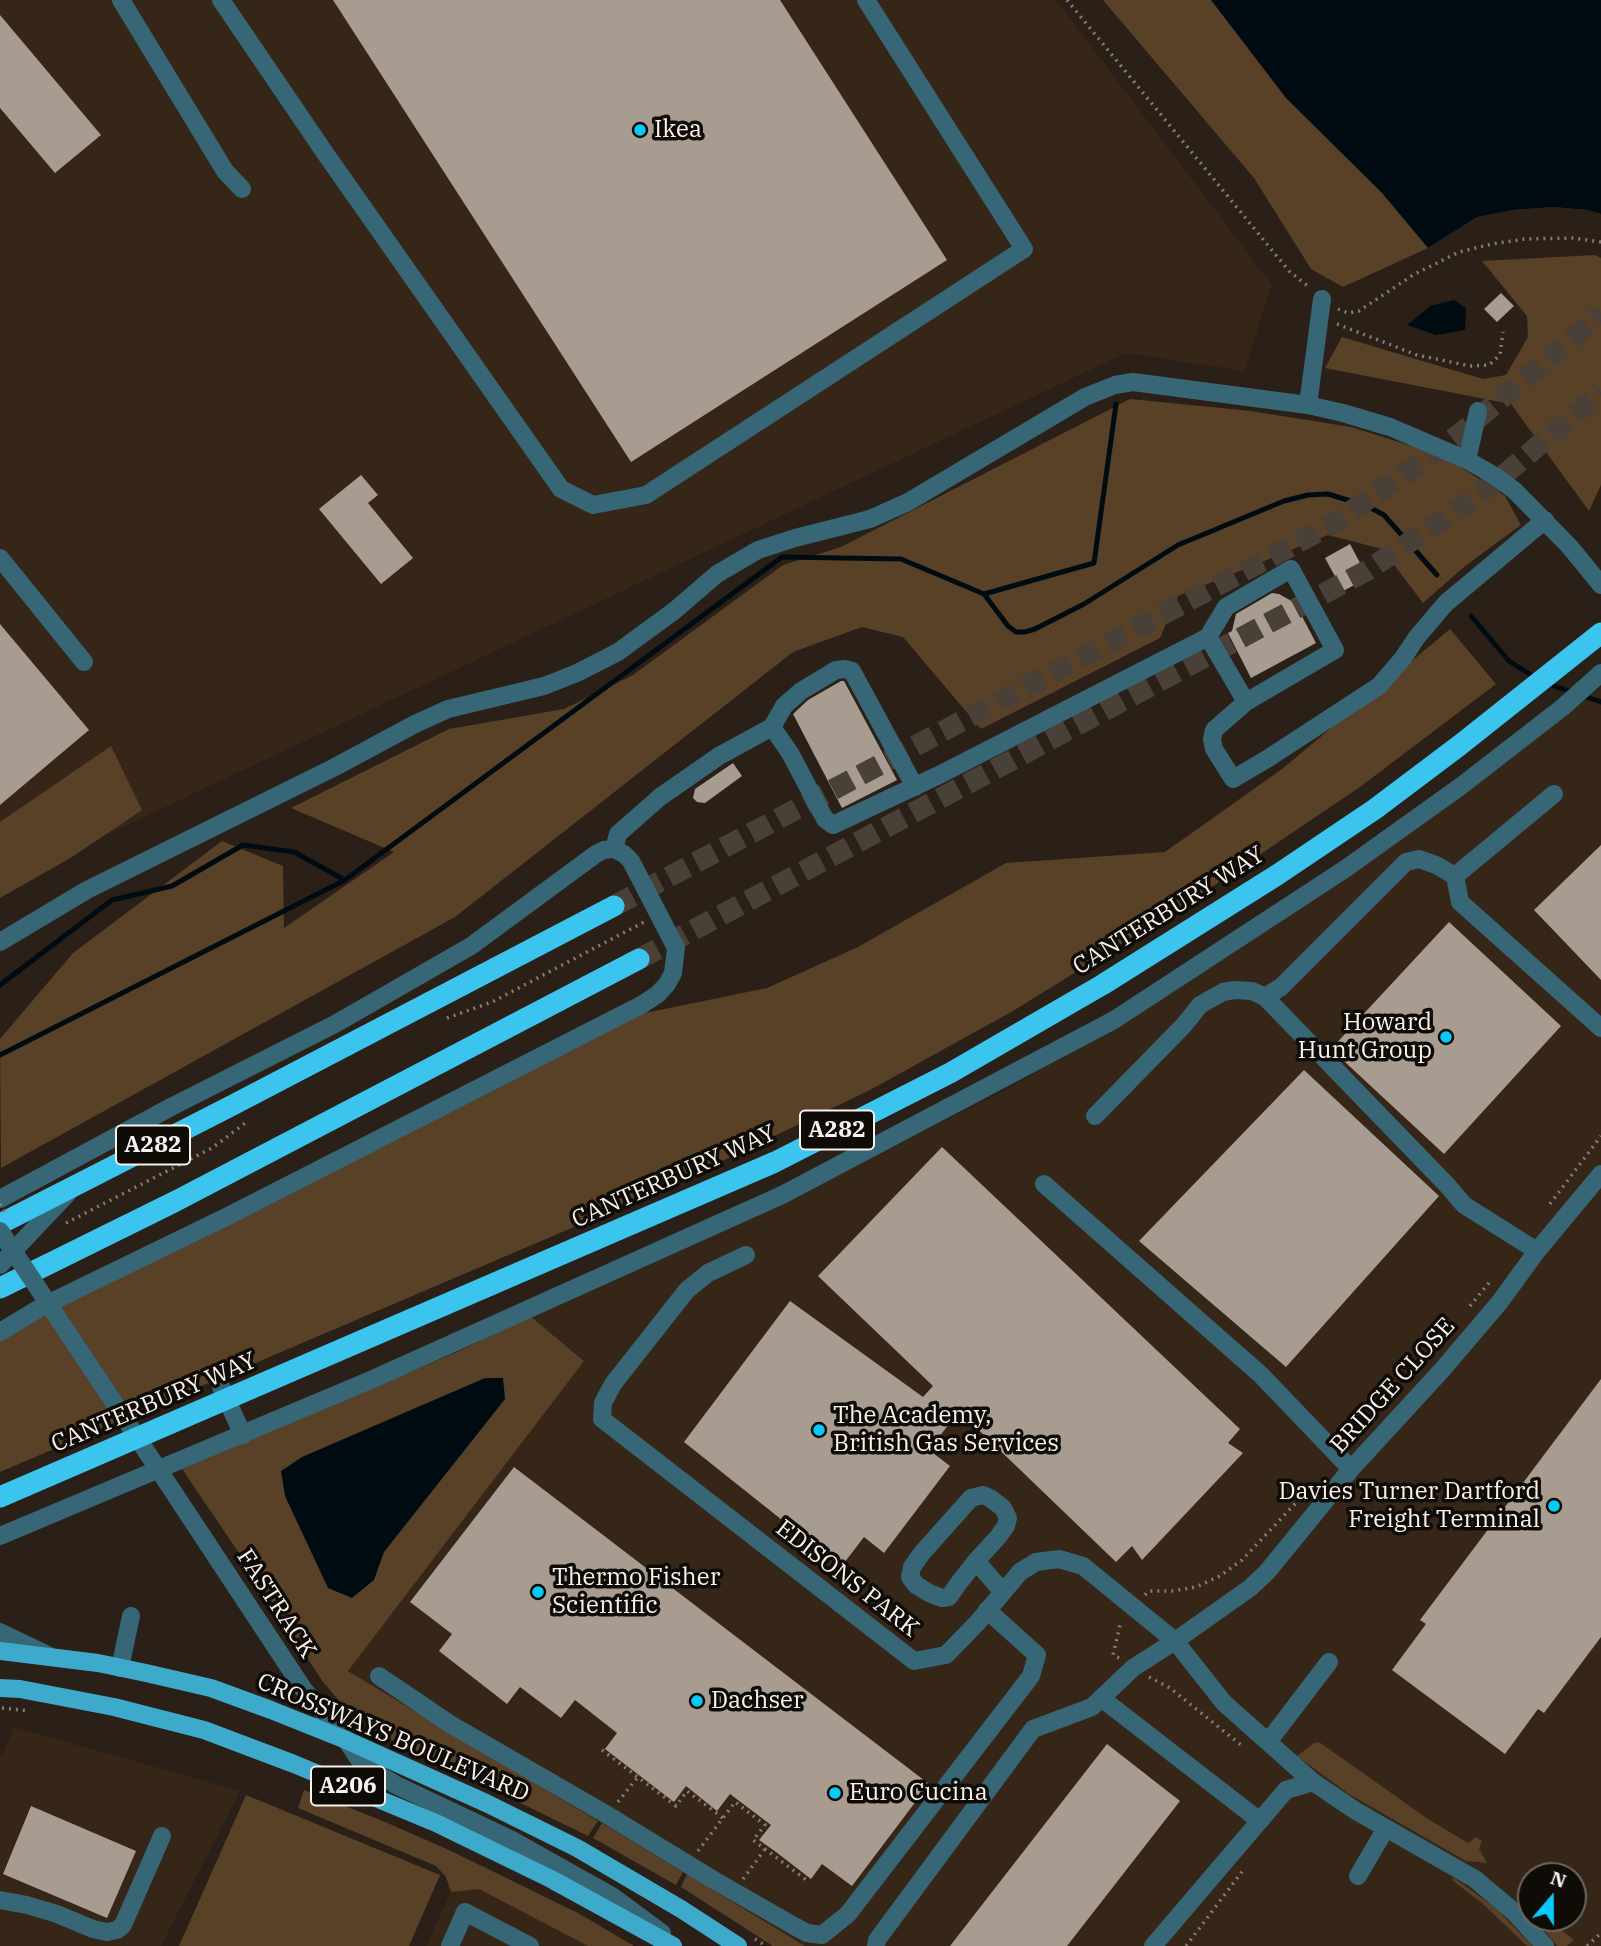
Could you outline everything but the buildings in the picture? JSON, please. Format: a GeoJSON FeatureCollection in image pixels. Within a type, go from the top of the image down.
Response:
{"type":"FeatureCollection","features":[{"type":"Feature","properties":{"kind":"highway","name":"CANTERBURY WAY"},"geometry":{"type":"LineString","coordinates":[[0,1497],[775,1161],[950,1073],[1102,985],[1353,824],[1460,745],[1601,633]]}},
{"type":"Feature","properties":{"kind":"highway","name":"A282"},"geometry":{"type":"LineString","coordinates":[[0,1224],[614,906]]}},
{"type":"Feature","properties":{"kind":"highway","name":"A282"},"geometry":{"type":"LineString","coordinates":[[0,1288],[176,1201],[639,959]]}},
{"type":"Feature","properties":{"kind":"main road","name":"CROSSWAYS BOULEVARD"},"geometry":{"type":"LineString","coordinates":[[0,1651],[51,1656],[120,1668],[211,1688],[271,1710],[346,1740],[486,1803],[577,1848],[738,1946]]}},
{"type":"Feature","properties":{"kind":"main road","name":"A206"},"geometry":{"type":"LineString","coordinates":[[0,1688],[20,1689],[114,1707],[204,1730],[255,1749],[436,1823],[551,1879],[676,1946]]}},
{"type":"Feature","properties":{"kind":"street"},"geometry":{"type":"LineString","coordinates":[[121,0],[225,171],[242,189]]}},
{"type":"Feature","properties":{"kind":"street"},"geometry":{"type":"LineString","coordinates":[[222,0],[325,153],[562,489],[593,505],[646,495],[1024,249],[866,0]]}},
{"type":"Feature","properties":{"kind":"street"},"geometry":{"type":"LineString","coordinates":[[1308,405],[1322,299]]}},
{"type":"Feature","properties":{"kind":"street"},"geometry":{"type":"LineString","coordinates":[[0,942],[87,890],[310,780],[415,724],[448,709],[544,686],[577,673],[618,652],[674,611],[717,574],[758,550],[870,519],[908,502],[1085,397],[1115,385],[1133,382],[1308,405],[1390,427],[1468,460],[1495,476],[1545,520],[1601,585]]}},
{"type":"Feature","properties":{"kind":"street"},"geometry":{"type":"LineString","coordinates":[[1468,460],[1478,411]]}},
{"type":"Feature","properties":{"kind":"street"},"geometry":{"type":"LineString","coordinates":[[772,727],[790,753],[825,819],[834,825],[915,787],[1208,637],[1226,607],[1291,569],[1335,650],[1246,702],[1214,730],[1214,749],[1233,779],[1267,760],[1379,686],[1446,603],[1545,520]]}},
{"type":"Feature","properties":{"kind":"street"},"geometry":{"type":"LineString","coordinates":[[0,558],[85,662]]}},
{"type":"Feature","properties":{"kind":"street"},"geometry":{"type":"LineString","coordinates":[[1208,637],[1246,702]]}},
{"type":"Feature","properties":{"kind":"street"},"geometry":{"type":"LineString","coordinates":[[614,849],[618,834],[660,797],[719,756],[772,727],[784,706],[801,691],[836,670],[845,668],[852,671],[915,787]]}},
{"type":"Feature","properties":{"kind":"street"},"geometry":{"type":"LineString","coordinates":[[0,1536],[373,1379],[782,1195],[1114,1020],[1345,869],[1461,786],[1563,707],[1601,673]]}},
{"type":"Feature","properties":{"kind":"street"},"geometry":{"type":"LineString","coordinates":[[1455,876],[1554,794]]}},
{"type":"Feature","properties":{"kind":"street"},"geometry":{"type":"LineString","coordinates":[[0,1199],[335,1024],[471,946],[596,853],[604,850],[614,849],[631,861],[676,948],[673,973],[667,984],[643,1004],[228,1216],[43,1307],[0,1332]]}},
{"type":"Feature","properties":{"kind":"street"},"geometry":{"type":"LineString","coordinates":[[1265,997],[1281,987],[1406,862],[1419,859],[1455,876],[1460,902],[1601,1028]]}},
{"type":"Feature","properties":{"kind":"street"},"geometry":{"type":"LineString","coordinates":[[1095,1116],[1184,1026],[1200,1005],[1223,992],[1252,991],[1265,997],[1464,1205],[1537,1251]]}},
{"type":"Feature","properties":{"kind":"street"},"geometry":{"type":"LineString","coordinates":[[0,1265],[77,1183]]}},
{"type":"Feature","properties":{"kind":"street","name":"BRIDGE CLOSE"},"geometry":{"type":"LineString","coordinates":[[876,1946],[877,1940],[1033,1729],[1091,1707],[1133,1668],[1250,1588],[1267,1572],[1351,1469],[1474,1332],[1537,1251],[1598,1183]]}},
{"type":"Feature","properties":{"kind":"street"},"geometry":{"type":"LineString","coordinates":[[1044,1184],[1261,1375],[1351,1469]]}},
{"type":"Feature","properties":{"kind":"street","name":"FASTRACK"},"geometry":{"type":"LineString","coordinates":[[0,1231],[304,1690],[346,1740],[362,1764],[396,1785],[514,1842],[612,1896],[676,1946]]}},
{"type":"Feature","properties":{"kind":"street","name":"EDISONS PARK"},"geometry":{"type":"LineString","coordinates":[[746,1255],[708,1273],[687,1290],[613,1384],[603,1403],[602,1419],[914,1661],[946,1655],[1020,1572],[1036,1562],[1059,1559],[1083,1566],[1175,1641],[1224,1703],[1313,1782],[1356,1811],[1475,1879],[1513,1911],[1545,1946]]}},
{"type":"Feature","properties":{"kind":"street"},"geometry":{"type":"LineString","coordinates":[[220,1387],[243,1435]]}},
{"type":"Feature","properties":{"kind":"street"},"geometry":{"type":"LineString","coordinates":[[983,1495],[1003,1508],[1008,1518],[998,1537],[976,1561],[949,1597],[942,1598],[929,1593],[916,1585],[910,1577],[912,1567],[922,1553],[971,1498],[983,1495]]}},
{"type":"Feature","properties":{"kind":"street"},"geometry":{"type":"LineString","coordinates":[[976,1561],[1002,1591]]}},
{"type":"Feature","properties":{"kind":"street"},"geometry":{"type":"LineString","coordinates":[[379,1676],[450,1724],[734,1892],[807,1933],[822,1935],[848,1914],[1031,1676],[1037,1655],[987,1610]]}},
{"type":"Feature","properties":{"kind":"street"},"geometry":{"type":"LineString","coordinates":[[120,1668],[131,1616]]}},
{"type":"Feature","properties":{"kind":"street"},"geometry":{"type":"LineString","coordinates":[[0,1632],[51,1656]]}},
{"type":"Feature","properties":{"kind":"street"},"geometry":{"type":"LineString","coordinates":[[1268,1742],[1329,1662]]}},
{"type":"Feature","properties":{"kind":"street"},"geometry":{"type":"LineString","coordinates":[[1101,1698],[1260,1821]]}},
{"type":"Feature","properties":{"kind":"street"},"geometry":{"type":"LineString","coordinates":[[1153,1946],[1286,1790],[1313,1782]]}},
{"type":"Feature","properties":{"kind":"street"},"geometry":{"type":"LineString","coordinates":[[1358,1876],[1385,1828]]}},
{"type":"Feature","properties":{"kind":"street"},"geometry":{"type":"LineString","coordinates":[[0,1900],[57,1914],[93,1929],[107,1932],[117,1930],[123,1924],[162,1836]]}},
{"type":"Feature","properties":{"kind":"street"},"geometry":{"type":"LineString","coordinates":[[450,1946],[465,1912],[530,1946]]}},
{"type":"Feature","properties":{"kind":"path"},"geometry":{"type":"LineString","coordinates":[[1066,0],[1289,271],[1310,288],[1311,294],[1343,312],[1359,311],[1413,275],[1459,252],[1492,244],[1538,238],[1573,238],[1601,242]]}},
{"type":"Feature","properties":{"kind":"path"},"geometry":{"type":"LineString","coordinates":[[1319,325],[1332,322],[1417,355],[1471,366],[1489,365],[1500,355],[1503,332]]}},
{"type":"Feature","properties":{"kind":"path"},"geometry":{"type":"LineString","coordinates":[[446,1018],[492,1002],[658,914]]}},
{"type":"Feature","properties":{"kind":"path"},"geometry":{"type":"LineString","coordinates":[[60,1226],[212,1148],[252,1119]]}},
{"type":"Feature","properties":{"kind":"path"},"geometry":{"type":"LineString","coordinates":[[602,1750],[676,1805],[687,1791],[723,1818]]}},
{"type":"Feature","properties":{"kind":"path"},"geometry":{"type":"LineString","coordinates":[[607,1815],[638,1777]]}},
{"type":"Feature","properties":{"kind":"path"},"geometry":{"type":"LineString","coordinates":[[689,1865],[735,1802],[765,1825],[753,1840],[809,1882]]}},
{"type":"Feature","properties":{"kind":"path"},"geometry":{"type":"LineString","coordinates":[[734,1892],[765,1849]]}},
{"type":"Feature","properties":{"kind":"path"},"geometry":{"type":"LineString","coordinates":[[1587,1946],[1601,1933]]}},
{"type":"Feature","properties":{"kind":"shaded area"},"geometry":{"type":"Polygon","coordinates":[[[0,0],[1056,0],[1272,285],[1244,371],[1126,353],[0,885],[0,0]]]}},
{"type":"Feature","properties":{"kind":"shaded area"},"geometry":{"type":"Polygon","coordinates":[[[1103,0],[1593,0],[1601,10],[1601,214],[1553,207],[1513,210],[1477,217],[1428,248],[1343,287],[1311,269],[1254,178],[1103,0]]]}},
{"type":"Feature","properties":{"kind":"shaded area"},"geometry":{"type":"Polygon","coordinates":[[[1211,0],[1601,0],[1601,214],[1553,207],[1513,210],[1477,217],[1428,248],[1382,193],[1286,98],[1211,0]]]}},
{"type":"Feature","properties":{"kind":"shaded area"},"geometry":{"type":"Polygon","coordinates":[[[1595,255],[1601,258],[1601,485],[1589,511],[1511,404],[1325,368],[1342,337],[1483,379],[1506,375],[1528,337],[1527,316],[1482,261],[1595,255]]]}},
{"type":"Feature","properties":{"kind":"shaded area"},"geometry":{"type":"Polygon","coordinates":[[[1454,300],[1466,308],[1465,330],[1436,335],[1407,325],[1430,306],[1454,300]]]}},
{"type":"Feature","properties":{"kind":"shaded area"},"geometry":{"type":"Polygon","coordinates":[[[1130,399],[1251,411],[1351,427],[1444,456],[1505,496],[1521,525],[1465,566],[1423,603],[1382,549],[1328,535],[1178,596],[1160,638],[981,729],[903,637],[862,627],[793,652],[455,917],[1,1168],[0,1039],[73,953],[222,841],[283,866],[284,928],[394,852],[291,808],[449,729],[564,709],[633,675],[783,565],[841,547],[1130,399]]]}},
{"type":"Feature","properties":{"kind":"shaded area"},"geometry":{"type":"Polygon","coordinates":[[[1450,629],[1496,684],[1360,787],[1197,897],[1013,1011],[870,1090],[677,1183],[0,1472],[0,1331],[611,1020],[767,988],[858,947],[1006,863],[1165,852],[1282,769],[1450,629]]]}},
{"type":"Feature","properties":{"kind":"shaded area"},"geometry":{"type":"Polygon","coordinates":[[[1601,688],[1601,1946],[805,1946],[348,1671],[584,1360],[530,1316],[760,1214],[998,1094],[1144,1009],[1558,721],[1601,688]]]}},
{"type":"Feature","properties":{"kind":"shaded area"},"geometry":{"type":"Polygon","coordinates":[[[111,746],[142,810],[72,857],[0,898],[0,822],[111,746]]]}},
{"type":"Feature","properties":{"kind":"shaded area"},"geometry":{"type":"Polygon","coordinates":[[[530,1316],[584,1361],[348,1671],[598,1821],[588,1836],[377,1733],[352,1716],[323,1682],[296,1641],[298,1640],[182,1469],[457,1352],[530,1316]]]}},
{"type":"Feature","properties":{"kind":"shaded area"},"geometry":{"type":"Polygon","coordinates":[[[485,1378],[503,1378],[505,1399],[384,1552],[374,1580],[352,1598],[328,1588],[285,1496],[281,1471],[302,1457],[485,1378]]]}},
{"type":"Feature","properties":{"kind":"shaded area"},"geometry":{"type":"Polygon","coordinates":[[[14,1727],[240,1791],[161,1946],[0,1946],[0,1755],[3,1754],[14,1727]]]}},
{"type":"Feature","properties":{"kind":"shaded area"},"geometry":{"type":"Polygon","coordinates":[[[1319,1742],[1428,1819],[1468,1843],[1476,1837],[1482,1841],[1479,1849],[1487,1863],[1466,1861],[1349,1794],[1297,1756],[1319,1742]]]}},
{"type":"Feature","properties":{"kind":"shaded area"},"geometry":{"type":"Polygon","coordinates":[[[304,1790],[451,1851],[578,1913],[634,1946],[588,1946],[479,1889],[451,1892],[446,1877],[436,1866],[298,1808],[304,1790]]]}},
{"type":"Feature","properties":{"kind":"shaded area"},"geometry":{"type":"Polygon","coordinates":[[[246,1795],[440,1875],[409,1946],[179,1946],[246,1795]]]}},
{"type":"Feature","properties":{"kind":"shaded area"},"geometry":{"type":"Polygon","coordinates":[[[602,1823],[683,1872],[676,1885],[593,1838],[602,1823]]]}},
{"type":"Feature","properties":{"kind":"shaded area"},"geometry":{"type":"Polygon","coordinates":[[[687,1874],[805,1946],[773,1946],[681,1887],[687,1874]]]}},
{"type":"Feature","properties":{"kind":"shaded area"},"geometry":{"type":"Polygon","coordinates":[[[1454,1878],[1496,1908],[1532,1946],[1527,1946],[1483,1904],[1452,1880],[1454,1878]]]}},
{"type":"Feature","properties":{"kind":"shaded area"},"geometry":{"type":"Polygon","coordinates":[[[479,1888],[588,1946],[426,1946],[451,1892],[479,1888]]]}},
{"type":"Feature","properties":{"kind":"shaded area"},"geometry":{"type":"Polygon","coordinates":[[[1546,1932],[1564,1932],[1574,1940],[1567,1946],[1557,1946],[1546,1932]]]}},
{"type":"Feature","properties":{"kind":"waterway"},"geometry":{"type":"LineString","coordinates":[[984,594],[1094,563],[1116,404]]}},
{"type":"Feature","properties":{"kind":"waterway"},"geometry":{"type":"LineString","coordinates":[[0,1055],[345,880],[782,557],[901,559],[984,594],[1008,626],[1016,632],[1025,632],[1084,604],[1178,545],[1284,501],[1308,495],[1328,494],[1367,506],[1384,515],[1437,575]]}},
{"type":"Feature","properties":{"kind":"waterway"},"geometry":{"type":"LineString","coordinates":[[1471,616],[1509,661],[1536,678]]}},
{"type":"Feature","properties":{"kind":"waterway"},"geometry":{"type":"LineString","coordinates":[[1545,683],[1572,692]]}},
{"type":"Feature","properties":{"kind":"waterway"},"geometry":{"type":"LineString","coordinates":[[1581,695],[1601,702]]}},
{"type":"Feature","properties":{"kind":"waterway"},"geometry":{"type":"LineString","coordinates":[[0,985],[112,900],[172,886],[243,845],[294,852],[345,880]]}},
{"type":"Feature","properties":{"kind":"tunnel"},"geometry":{"type":"LineString","coordinates":[[614,906],[1331,525],[1462,432],[1601,314]]}},
{"type":"Feature","properties":{"kind":"tunnel"},"geometry":{"type":"LineString","coordinates":[[639,959],[1368,570],[1504,475],[1601,392]]}},
{"type":"Feature","properties":{"kind":"place","name":"Ikea"},"geometry":{"type":"Point","coordinates":[640,130]}},
{"type":"Feature","properties":{"kind":"place","name":"Howard Hunt Group"},"geometry":{"type":"Point","coordinates":[1446,1037]}},
{"type":"Feature","properties":{"kind":"place","name":"The Academy, British Gas Services"},"geometry":{"type":"Point","coordinates":[819,1430]}},
{"type":"Feature","properties":{"kind":"place","name":"Davies Turner Dartford Freight Terminal"},"geometry":{"type":"Point","coordinates":[1554,1506]}},
{"type":"Feature","properties":{"kind":"place","name":"Thermo Fisher Scientific"},"geometry":{"type":"Point","coordinates":[538,1592]}},
{"type":"Feature","properties":{"kind":"place","name":"Dachser"},"geometry":{"type":"Point","coordinates":[697,1701]}},
{"type":"Feature","properties":{"kind":"place","name":"Euro Cucina"},"geometry":{"type":"Point","coordinates":[835,1793]}}]}
